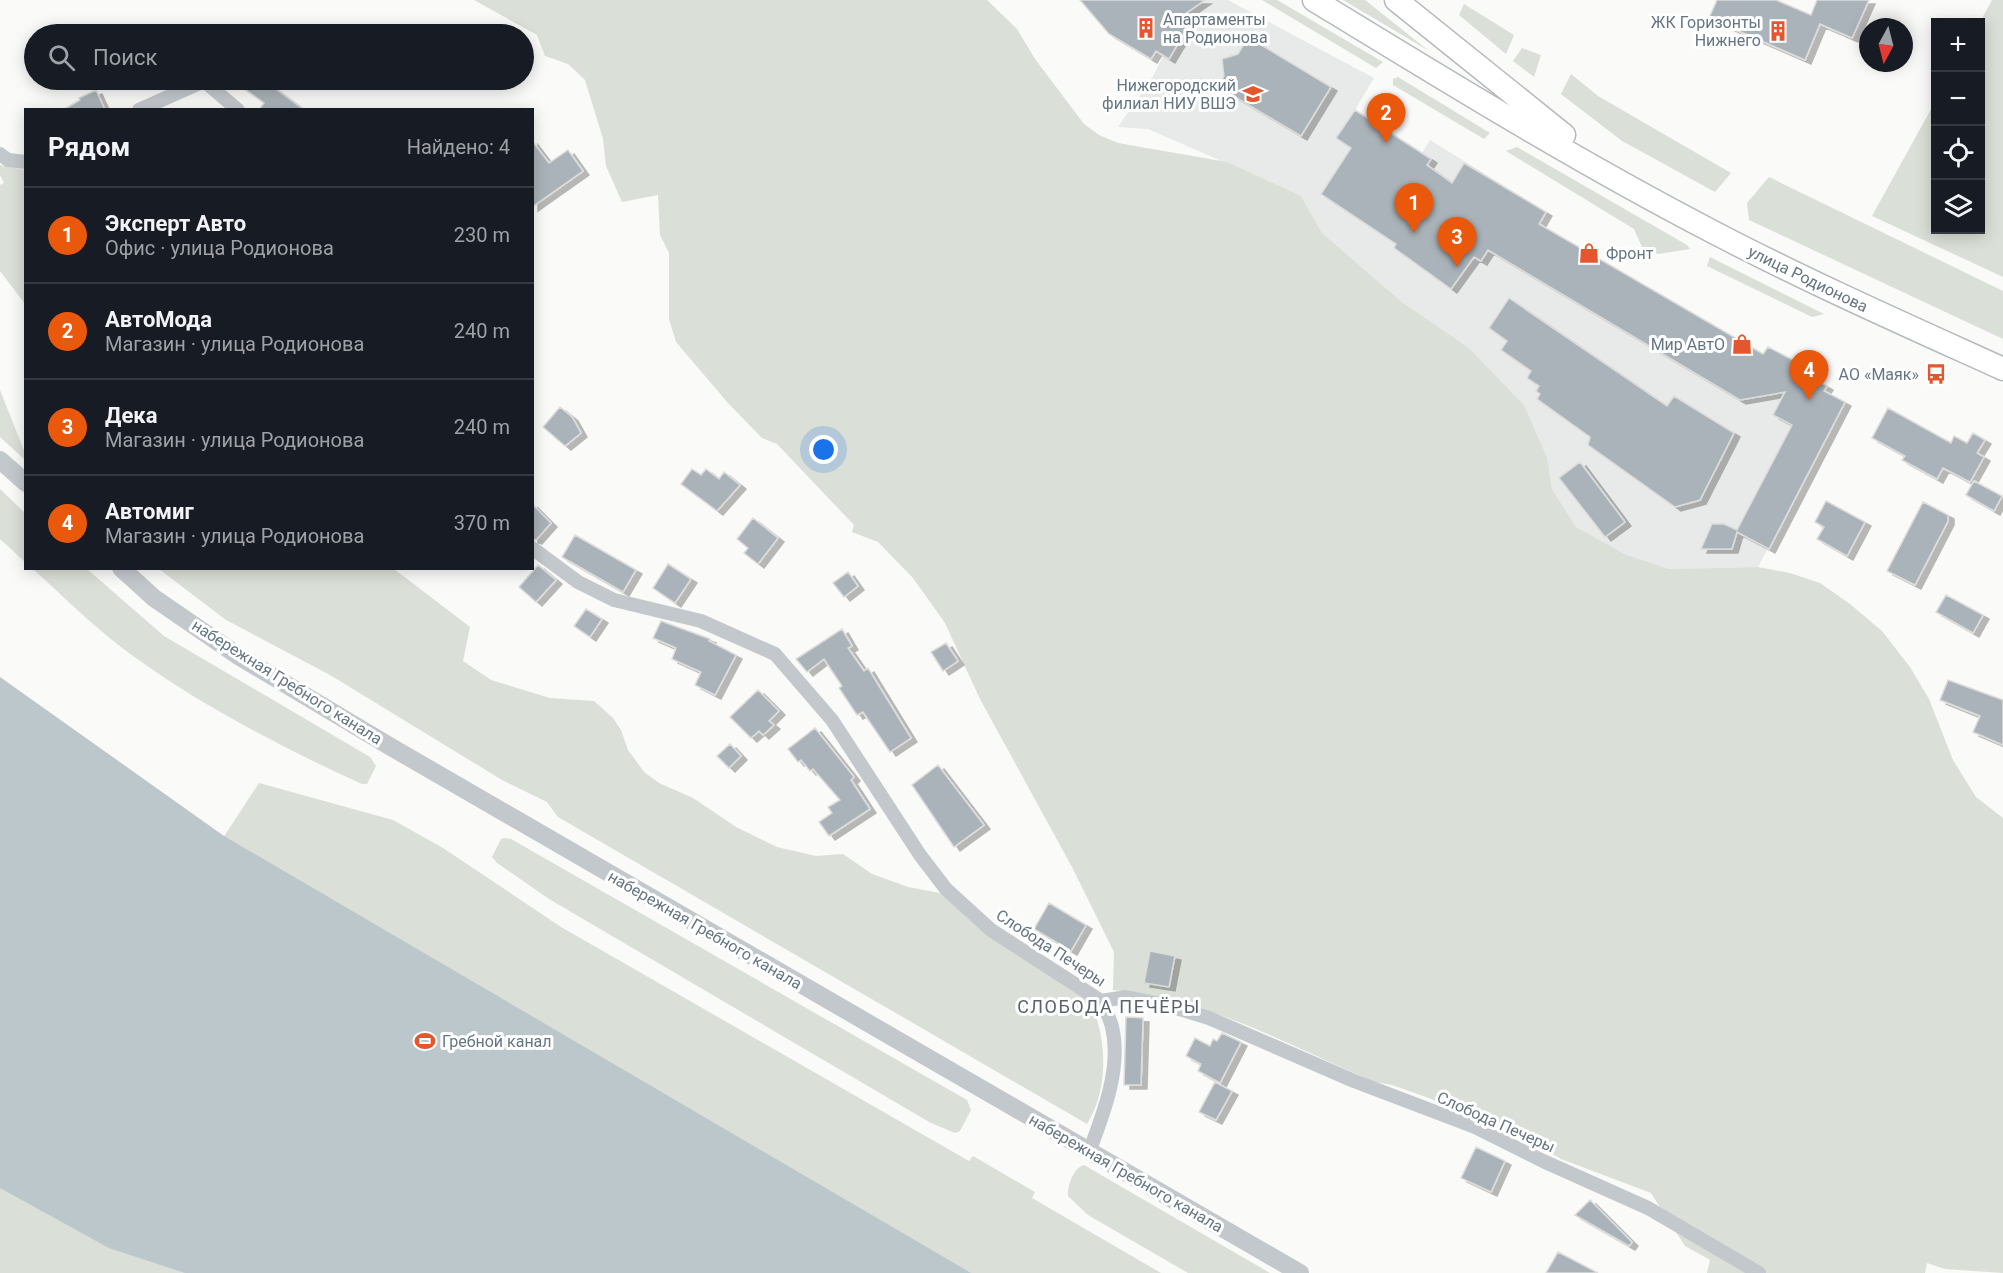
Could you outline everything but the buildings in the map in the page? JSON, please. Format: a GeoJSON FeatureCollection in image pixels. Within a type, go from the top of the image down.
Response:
{"type":"FeatureCollection","features":[{"type":"Feature","properties":{"kind":"main road","name":"улица Родионова"},"geometry":{"type":"LineString","coordinates":[[1314,0],[1619,179],[1725,238],[1853,301],[2003,369]]}},
{"type":"Feature","properties":{"kind":"main road","name":"улица Родионова"},"geometry":{"type":"LineString","coordinates":[[1396,0],[1619,179]]}},
{"type":"Feature","properties":{"kind":"street"},"geometry":{"type":"LineString","coordinates":[[143,108],[184,90]]}},
{"type":"Feature","properties":{"kind":"street"},"geometry":{"type":"LineString","coordinates":[[215,90],[236,108]]}},
{"type":"Feature","properties":{"kind":"street"},"geometry":{"type":"LineString","coordinates":[[0,154],[8,160],[24,162]]}},
{"type":"Feature","properties":{"kind":"street"},"geometry":{"type":"LineString","coordinates":[[0,460],[24,481]]}},
{"type":"Feature","properties":{"kind":"street","name":"Слобода Печеры"},"geometry":{"type":"LineString","coordinates":[[534,549],[578,582],[615,600],[701,621],[775,654],[832,720],[920,855],[946,889],[991,930],[1101,1000],[1126,998],[1166,1005],[1209,1018],[1354,1081],[1475,1127],[1648,1208],[1759,1273]]}},
{"type":"Feature","properties":{"kind":"street","name":"набережная Гребного канала"},"geometry":{"type":"LineString","coordinates":[[123,570],[154,598],[240,657],[517,821],[1300,1273]]}},
{"type":"Feature","properties":{"kind":"street"},"geometry":{"type":"LineString","coordinates":[[1089,1152],[1105,1110],[1114,1059],[1112,1028],[1101,1000]]}},
{"type":"Feature","properties":{"kind":"shaded area"},"geometry":{"type":"Polygon","coordinates":[[[474,0],[987,0],[1017,29],[1035,59],[1084,124],[1099,135],[1118,143],[1227,162],[1301,196],[1322,233],[1402,302],[1469,348],[1524,405],[1547,457],[1552,489],[1576,527],[1627,555],[1669,569],[1758,567],[1790,573],[1820,583],[1850,604],[1882,631],[1910,667],[1929,699],[1953,760],[1976,797],[2003,818],[2003,1273],[1945,1269],[1927,1263],[1925,1273],[1707,1273],[1710,1260],[1685,1246],[1651,1193],[1561,1159],[1535,1144],[1429,1098],[1392,1085],[1374,1082],[1246,1025],[1180,1002],[1147,994],[1113,990],[1114,952],[1072,867],[980,699],[945,623],[913,578],[878,542],[852,532],[854,525],[777,444],[762,438],[728,403],[676,342],[669,319],[669,253],[660,235],[658,195],[622,202],[606,166],[603,139],[585,80],[568,64],[545,56],[537,35],[534,33],[534,24],[517,24],[474,0]]]}},
{"type":"Feature","properties":{"kind":"shaded area"},"geometry":{"type":"Polygon","coordinates":[[[1191,0],[1228,0],[1374,78],[1355,110],[1422,153],[1430,140],[1546,212],[1540,224],[1763,354],[1768,347],[1818,373],[1814,379],[1827,386],[1824,391],[1845,402],[1758,567],[1669,569],[1627,555],[1576,527],[1552,489],[1547,457],[1524,405],[1469,348],[1402,302],[1322,233],[1301,196],[1148,129],[1118,127],[1153,76],[1191,0]]]}},
{"type":"Feature","properties":{"kind":"shaded area"},"geometry":{"type":"Polygon","coordinates":[[[1262,0],[1277,0],[1383,62],[1376,68],[1262,0]]]}},
{"type":"Feature","properties":{"kind":"shaded area"},"geometry":{"type":"Polygon","coordinates":[[[1343,0],[1365,0],[1429,51],[1343,0]]]}},
{"type":"Feature","properties":{"kind":"shaded area"},"geometry":{"type":"Polygon","coordinates":[[[1992,0],[2003,0],[2003,277],[1872,216],[1931,109],[1931,234],[1985,234],[1985,18],[1982,18],[1992,0]]]}},
{"type":"Feature","properties":{"kind":"shaded area"},"geometry":{"type":"Polygon","coordinates":[[[1464,4],[1514,35],[1506,54],[1459,15],[1464,4]]]}},
{"type":"Feature","properties":{"kind":"shaded area"},"geometry":{"type":"Polygon","coordinates":[[[1522,48],[1541,55],[1534,77],[1513,61],[1522,48]]]}},
{"type":"Feature","properties":{"kind":"shaded area"},"geometry":{"type":"Polygon","coordinates":[[[1571,74],[1598,96],[1731,173],[1715,192],[1622,141],[1561,94],[1571,74]]]}},
{"type":"Feature","properties":{"kind":"shaded area"},"geometry":{"type":"Polygon","coordinates":[[[1398,77],[1490,133],[1484,139],[1393,85],[1393,79],[1398,77]]]}},
{"type":"Feature","properties":{"kind":"shaded area"},"geometry":{"type":"Polygon","coordinates":[[[1517,147],[1687,245],[1690,249],[1658,254],[1642,247],[1634,229],[1506,151],[1517,147]]]}},
{"type":"Feature","properties":{"kind":"shaded area"},"geometry":{"type":"Polygon","coordinates":[[[0,165],[24,170],[24,303],[0,271],[0,185],[4,183],[0,175],[0,165]]]}},
{"type":"Feature","properties":{"kind":"shaded area"},"geometry":{"type":"Polygon","coordinates":[[[1769,177],[2003,291],[2003,339],[1749,220],[1747,203],[1769,177]]]}},
{"type":"Feature","properties":{"kind":"shaded area"},"geometry":{"type":"Polygon","coordinates":[[[1710,257],[1824,314],[1812,317],[1707,266],[1710,257]]]}},
{"type":"Feature","properties":{"kind":"shaded area"},"geometry":{"type":"Polygon","coordinates":[[[0,390],[24,450],[24,459],[0,437],[0,390]]]}},
{"type":"Feature","properties":{"kind":"shaded area"},"geometry":{"type":"Polygon","coordinates":[[[0,489],[24,512],[24,561],[0,539],[0,489]]]}},
{"type":"Feature","properties":{"kind":"shaded area"},"geometry":{"type":"Polygon","coordinates":[[[34,570],[88,570],[164,636],[370,757],[376,766],[367,784],[362,784],[303,756],[216,709],[133,656],[34,570]]]}},
{"type":"Feature","properties":{"kind":"shaded area"},"geometry":{"type":"Polygon","coordinates":[[[160,570],[395,570],[470,627],[463,661],[491,680],[550,698],[594,701],[613,718],[621,730],[628,750],[644,772],[659,783],[693,798],[736,827],[777,847],[816,856],[843,854],[872,874],[908,887],[940,893],[988,933],[1088,997],[1099,1028],[1103,1061],[1100,1094],[1087,1124],[558,817],[547,802],[502,780],[330,675],[226,620],[160,570]]]}},
{"type":"Feature","properties":{"kind":"shaded area","name":"Гребной канал"},"geometry":{"type":"Polygon","coordinates":[[[0,677],[224,836],[971,1273],[185,1273],[109,1248],[0,1188],[0,677]]]}},
{"type":"Feature","properties":{"kind":"shaded area","name":"Гребной канал"},"geometry":{"type":"Polygon","coordinates":[[[259,783],[393,820],[443,848],[561,927],[969,1161],[973,1156],[1035,1192],[1032,1198],[1161,1273],[0,1273],[0,1179],[259,783]]]}},
{"type":"Feature","properties":{"kind":"shaded area"},"geometry":{"type":"Polygon","coordinates":[[[501,839],[511,839],[967,1100],[971,1110],[960,1131],[955,1133],[931,1123],[549,899],[497,863],[492,857],[501,839]]]}},
{"type":"Feature","properties":{"kind":"shaded area"},"geometry":{"type":"Polygon","coordinates":[[[1084,1165],[1270,1273],[1188,1273],[1088,1215],[1068,1196],[1072,1178],[1077,1169],[1084,1165]]]}},
{"type":"Feature","properties":{"kind":"place","name":"Апартаменты на Родионова"},"geometry":{"type":"Point","coordinates":[1146,28]}},
{"type":"Feature","properties":{"kind":"place","name":"ЖК Горизонты Нижнего"},"geometry":{"type":"Point","coordinates":[1778,31]}},
{"type":"Feature","properties":{"kind":"place","name":"Нижегородский филиал НИУ ВШЭ"},"geometry":{"type":"Point","coordinates":[1253,94]}},
{"type":"Feature","properties":{"kind":"place","name":"АвтоМода"},"geometry":{"type":"Point","coordinates":[1386,143]}},
{"type":"Feature","properties":{"kind":"place","name":"Эксперт Авто"},"geometry":{"type":"Point","coordinates":[1414,233]}},
{"type":"Feature","properties":{"kind":"place","name":"Фронт"},"geometry":{"type":"Point","coordinates":[1589,253]}},
{"type":"Feature","properties":{"kind":"place","name":"Дека"},"geometry":{"type":"Point","coordinates":[1457,267]}},
{"type":"Feature","properties":{"kind":"place","name":"Мир АвтО"},"geometry":{"type":"Point","coordinates":[1742,344]}},
{"type":"Feature","properties":{"kind":"place","name":"АО «Маяк»"},"geometry":{"type":"Point","coordinates":[1936,374]}},
{"type":"Feature","properties":{"kind":"place","name":"Автомиг"},"geometry":{"type":"Point","coordinates":[1809,400]}},
{"type":"Feature","properties":{"kind":"place","name":"Гребной канал"},"geometry":{"type":"Point","coordinates":[425,1041]}},
{"type":"Feature","properties":{"kind":"district","name":"СЛОБОДА ПЕЧЁРЫ"},"geometry":{"type":"Point","coordinates":[1109,1006]}}]}
